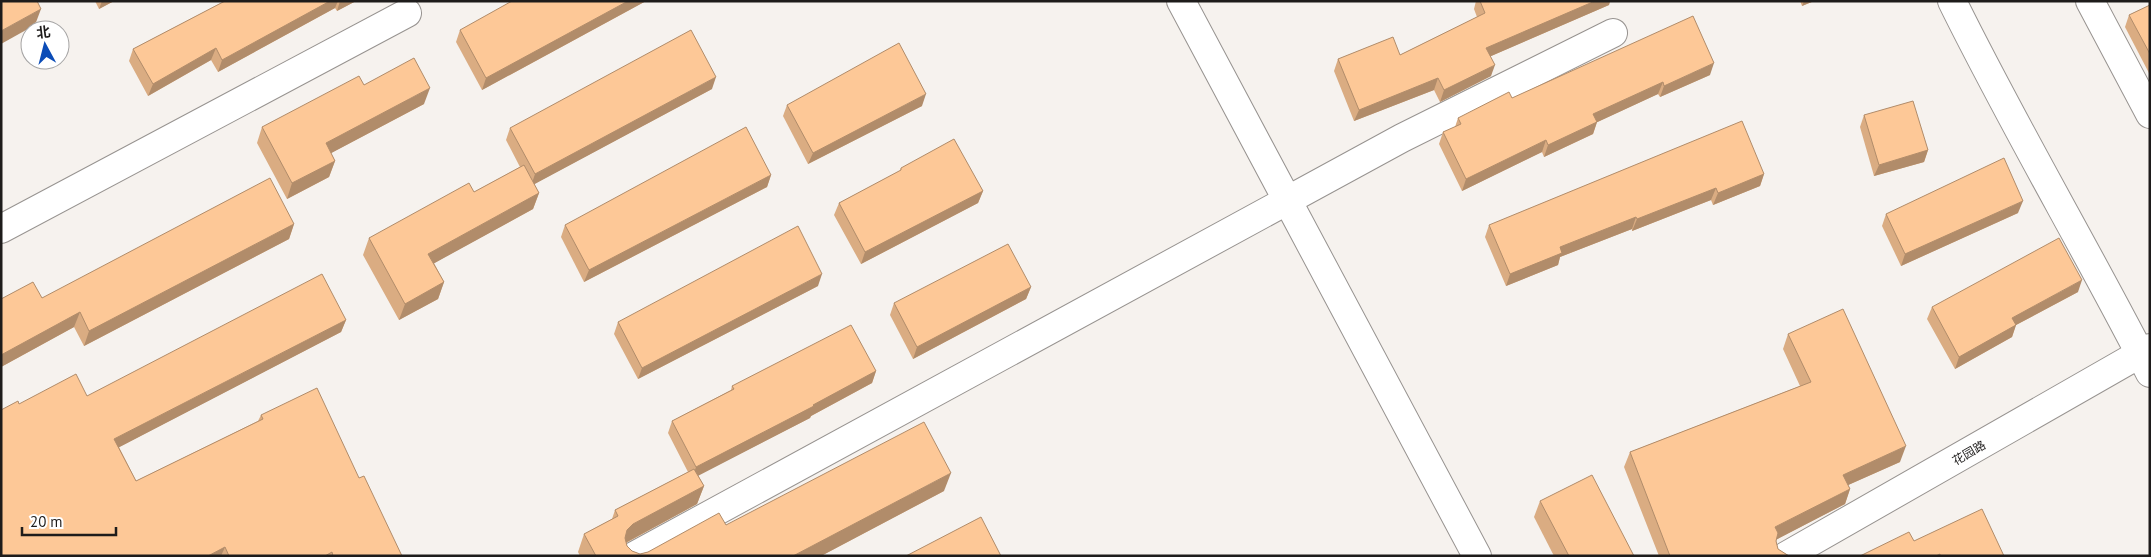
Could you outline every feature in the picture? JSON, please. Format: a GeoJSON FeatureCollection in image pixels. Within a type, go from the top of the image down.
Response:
{"type":"FeatureCollection","features":[{"type":"Feature","properties":{"kind":"street"},"geometry":{"type":"LineString","coordinates":[[1181,1],[1477,556]]}},
{"type":"Feature","properties":{"kind":"street"},"geometry":{"type":"LineString","coordinates":[[1952,1],[1987,72],[2030,145],[2146,358]]}},
{"type":"Feature","properties":{"kind":"street"},"geometry":{"type":"LineString","coordinates":[[2090,1],[2150,114]]}},
{"type":"Feature","properties":{"kind":"street"},"geometry":{"type":"LineString","coordinates":[[1,229],[407,14]]}},
{"type":"Feature","properties":{"kind":"street"},"geometry":{"type":"LineString","coordinates":[[634,556],[1402,138],[1613,33]]}},
{"type":"Feature","properties":{"kind":"street","name":"花园路"},"geometry":{"type":"LineString","coordinates":[[1786,556],[2146,358]]}},
{"type":"Feature","properties":{"kind":"building"},"geometry":{"type":"Polygon","coordinates":[[[1,1],[37,1],[41,9],[1,31],[1,1]]]}},
{"type":"Feature","properties":{"kind":"building"},"geometry":{"type":"Polygon","coordinates":[[[225,1],[330,1],[222,60],[216,48],[153,84],[133,49],[225,1]]]}},
{"type":"Feature","properties":{"kind":"building"},"geometry":{"type":"Polygon","coordinates":[[[512,1],[628,1],[486,78],[460,30],[512,1]]]}},
{"type":"Feature","properties":{"kind":"building"},"geometry":{"type":"Polygon","coordinates":[[[1480,1],[1595,1],[1486,48],[1495,65],[1444,90],[1438,78],[1359,110],[1338,59],[1393,37],[1400,55],[1485,13],[1480,1]]]}},
{"type":"Feature","properties":{"kind":"building"},"geometry":{"type":"Polygon","coordinates":[[[2150,5],[2150,54],[2129,15],[2150,5]]]}},
{"type":"Feature","properties":{"kind":"building"},"geometry":{"type":"Polygon","coordinates":[[[1693,16],[1714,63],[1664,86],[1663,82],[1593,114],[1597,122],[1548,145],[1546,140],[1466,179],[1443,132],[1461,124],[1458,118],[1509,92],[1512,98],[1693,16]]]}},
{"type":"Feature","properties":{"kind":"building"},"geometry":{"type":"Polygon","coordinates":[[[691,30],[716,77],[535,174],[510,128],[691,30]]]}},
{"type":"Feature","properties":{"kind":"building"},"geometry":{"type":"Polygon","coordinates":[[[899,43],[926,94],[813,153],[787,105],[899,43]]]}},
{"type":"Feature","properties":{"kind":"building"},"geometry":{"type":"Polygon","coordinates":[[[414,58],[430,88],[326,143],[335,161],[292,183],[262,127],[359,76],[364,85],[414,58]]]}},
{"type":"Feature","properties":{"kind":"building"},"geometry":{"type":"Polygon","coordinates":[[[1913,101],[1928,150],[1879,165],[1864,115],[1913,101]]]}},
{"type":"Feature","properties":{"kind":"building"},"geometry":{"type":"Polygon","coordinates":[[[1742,121],[1764,174],[1718,193],[1716,188],[1637,219],[1636,217],[1560,247],[1562,253],[1510,274],[1489,225],[1742,121]]]}},
{"type":"Feature","properties":{"kind":"building"},"geometry":{"type":"Polygon","coordinates":[[[746,127],[771,175],[589,270],[565,225],[746,127]]]}},
{"type":"Feature","properties":{"kind":"building"},"geometry":{"type":"Polygon","coordinates":[[[954,139],[983,191],[865,252],[839,203],[954,139]]]}},
{"type":"Feature","properties":{"kind":"building"},"geometry":{"type":"Polygon","coordinates":[[[2004,158],[2023,201],[1905,254],[1886,214],[2004,158]]]}},
{"type":"Feature","properties":{"kind":"building"},"geometry":{"type":"Polygon","coordinates":[[[524,165],[539,193],[428,254],[444,282],[405,304],[369,238],[469,183],[474,192],[524,165]]]}},
{"type":"Feature","properties":{"kind":"building"},"geometry":{"type":"Polygon","coordinates":[[[270,178],[294,224],[89,331],[80,312],[1,355],[1,299],[33,282],[42,298],[270,178]]]}},
{"type":"Feature","properties":{"kind":"building"},"geometry":{"type":"Polygon","coordinates":[[[798,226],[822,274],[642,368],[618,322],[798,226]]]}},
{"type":"Feature","properties":{"kind":"building"},"geometry":{"type":"Polygon","coordinates":[[[2059,238],[2082,280],[2012,318],[2016,325],[1959,357],[1932,307],[2059,238]]]}},
{"type":"Feature","properties":{"kind":"building"},"geometry":{"type":"Polygon","coordinates":[[[1008,244],[1031,287],[917,347],[894,303],[1008,244]]]}},
{"type":"Feature","properties":{"kind":"building"},"geometry":{"type":"Polygon","coordinates":[[[322,274],[346,320],[114,439],[136,481],[263,419],[261,415],[317,388],[359,478],[364,476],[402,556],[333,556],[332,552],[325,556],[229,556],[225,547],[208,556],[1,556],[1,410],[18,401],[19,404],[76,374],[87,396],[322,274]]]}},
{"type":"Feature","properties":{"kind":"building"},"geometry":{"type":"Polygon","coordinates":[[[1843,309],[1906,446],[1843,475],[1850,489],[1775,527],[1778,533],[1776,541],[1778,549],[1789,556],[1670,556],[1630,452],[1811,382],[1788,334],[1843,309]]]}},
{"type":"Feature","properties":{"kind":"building"},"geometry":{"type":"Polygon","coordinates":[[[851,325],[876,371],[814,406],[696,467],[672,421],[734,389],[732,386],[851,325]]]}},
{"type":"Feature","properties":{"kind":"building"},"geometry":{"type":"Polygon","coordinates":[[[924,422],[951,473],[793,556],[596,556],[584,534],[618,516],[615,510],[694,469],[704,486],[633,524],[627,530],[625,538],[627,546],[632,551],[640,554],[648,552],[719,513],[726,525],[924,422]]]}},
{"type":"Feature","properties":{"kind":"building"},"geometry":{"type":"Polygon","coordinates":[[[1592,475],[1634,556],[1569,556],[1540,501],[1592,475]]]}},
{"type":"Feature","properties":{"kind":"building"},"geometry":{"type":"Polygon","coordinates":[[[1982,509],[2004,556],[1940,556],[1940,554],[1936,556],[1860,556],[1909,532],[1914,541],[1982,509]]]}},
{"type":"Feature","properties":{"kind":"building"},"geometry":{"type":"Polygon","coordinates":[[[981,517],[1001,556],[906,556],[981,517]]]}}]}
